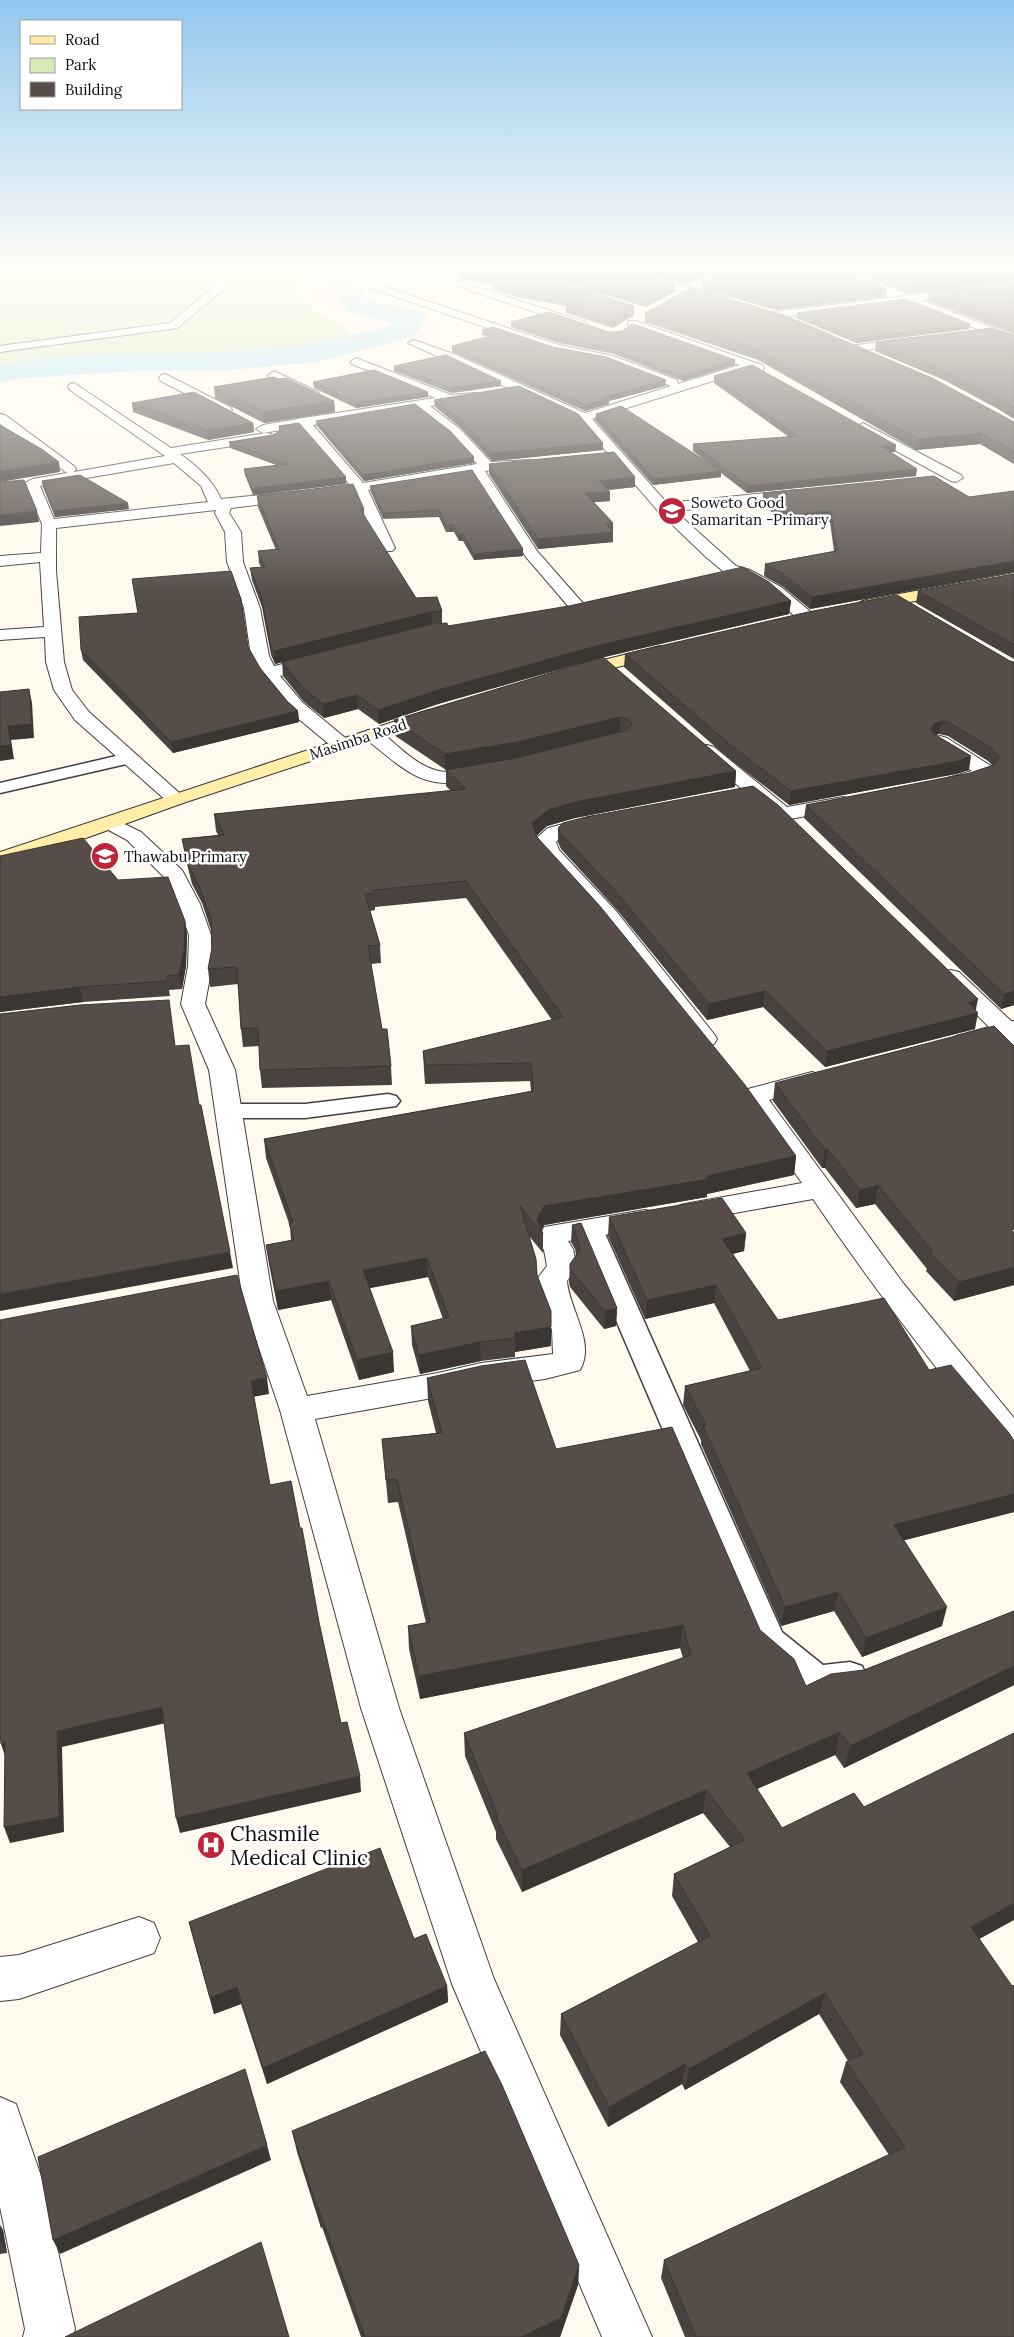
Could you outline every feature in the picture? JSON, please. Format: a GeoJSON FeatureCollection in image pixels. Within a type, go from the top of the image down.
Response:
{"type":"FeatureCollection","features":[{"type":"Feature","properties":{"kind":"street"},"geometry":{"type":"LineString","coordinates":[[168,380],[238,416]]}},
{"type":"Feature","properties":{"kind":"street"},"geometry":{"type":"LineString","coordinates":[[284,380],[354,414]]}},
{"type":"Feature","properties":{"kind":"street"},"geometry":{"type":"LineString","coordinates":[[401,380],[449,399]]}},
{"type":"Feature","properties":{"kind":"street"},"geometry":{"type":"LineString","coordinates":[[503,380],[584,417],[663,508],[730,569],[744,573],[775,590],[797,619],[824,613]]}},
{"type":"Feature","properties":{"kind":"street"},"geometry":{"type":"LineString","coordinates":[[665,380],[683,387]]}},
{"type":"Feature","properties":{"kind":"street"},"geometry":{"type":"LineString","coordinates":[[584,417],[706,380]]}},
{"type":"Feature","properties":{"kind":"street"},"geometry":{"type":"LineString","coordinates":[[74,387],[192,468],[207,484],[215,502],[225,504]]}},
{"type":"Feature","properties":{"kind":"street"},"geometry":{"type":"LineString","coordinates":[[176,799],[82,716],[63,690],[55,662],[48,557],[49,524],[39,496],[24,484],[78,475],[273,434],[259,427],[303,422],[521,388]]}},
{"type":"Feature","properties":{"kind":"street"},"geometry":{"type":"LineString","coordinates":[[418,404],[451,426],[470,444],[531,554],[588,607],[561,612]]}},
{"type":"Feature","properties":{"kind":"street"},"geometry":{"type":"LineString","coordinates":[[0,418],[78,475]]}},
{"type":"Feature","properties":{"kind":"street"},"geometry":{"type":"LineString","coordinates":[[853,420],[956,478],[927,481]]}},
{"type":"Feature","properties":{"kind":"street"},"geometry":{"type":"LineString","coordinates":[[303,422],[360,488],[387,548]]}},
{"type":"Feature","properties":{"kind":"street"},"geometry":{"type":"LineString","coordinates":[[599,457],[618,455]]}},
{"type":"Feature","properties":{"kind":"street"},"geometry":{"type":"LineString","coordinates":[[49,524],[360,488],[482,468],[535,462]]}},
{"type":"Feature","properties":{"kind":"street"},"geometry":{"type":"LineString","coordinates":[[663,508],[810,493]]}},
{"type":"Feature","properties":{"kind":"street"},"geometry":{"type":"LineString","coordinates":[[225,504],[222,513],[233,532],[235,562],[252,608],[260,656],[269,673],[296,707],[342,745]]}},
{"type":"Feature","properties":{"kind":"street"},"geometry":{"type":"LineString","coordinates":[[0,561],[48,557]]}},
{"type":"Feature","properties":{"kind":"street"},"geometry":{"type":"LineString","coordinates":[[715,580],[744,573]]}},
{"type":"Feature","properties":{"kind":"street"},"geometry":{"type":"LineString","coordinates":[[851,608],[1014,578]]}},
{"type":"Feature","properties":{"kind":"street"},"geometry":{"type":"LineString","coordinates":[[896,599],[922,614]]}},
{"type":"Feature","properties":{"kind":"street"},"geometry":{"type":"LineString","coordinates":[[0,634],[53,630]]}},
{"type":"Feature","properties":{"kind":"street"},"geometry":{"type":"LineString","coordinates":[[559,677],[674,648]]}},
{"type":"Feature","properties":{"kind":"street"},"geometry":{"type":"LineString","coordinates":[[269,673],[339,656]]}},
{"type":"Feature","properties":{"kind":"street"},"geometry":{"type":"LineString","coordinates":[[606,664],[629,682]]}},
{"type":"Feature","properties":{"kind":"street","name":"Masimba Road"},"geometry":{"type":"LineString","coordinates":[[0,858],[28,852],[176,799],[446,710]]}},
{"type":"Feature","properties":{"kind":"street"},"geometry":{"type":"LineString","coordinates":[[373,735],[411,764],[431,776],[461,777],[498,770]]}},
{"type":"Feature","properties":{"kind":"street"},"geometry":{"type":"LineString","coordinates":[[692,736],[754,791],[792,821],[863,800]]}},
{"type":"Feature","properties":{"kind":"street"},"geometry":{"type":"LineString","coordinates":[[930,787],[976,777],[983,773],[984,770],[940,742]]}},
{"type":"Feature","properties":{"kind":"street"},"geometry":{"type":"LineString","coordinates":[[726,797],[754,791]]}},
{"type":"Feature","properties":{"kind":"street"},"geometry":{"type":"LineString","coordinates":[[610,819],[555,832],[545,840],[550,852],[608,916],[719,1056]]}},
{"type":"Feature","properties":{"kind":"street"},"geometry":{"type":"LineString","coordinates":[[110,822],[134,836],[174,875],[189,904],[200,934],[200,966],[183,1004],[222,1070],[230,1111],[241,1279],[258,1301],[296,1410],[380,1708],[474,1984],[626,2337]]}},
{"type":"Feature","properties":{"kind":"street"},"geometry":{"type":"LineString","coordinates":[[935,960],[1011,1032]]}},
{"type":"Feature","properties":{"kind":"street"},"geometry":{"type":"LineString","coordinates":[[941,1047],[1011,1032]]}},
{"type":"Feature","properties":{"kind":"street"},"geometry":{"type":"LineString","coordinates":[[838,1073],[747,1089],[821,1189],[855,1239],[954,1369],[1014,1441]]}},
{"type":"Feature","properties":{"kind":"street"},"geometry":{"type":"LineString","coordinates":[[296,1410],[438,1385],[481,1375],[569,1362],[567,1330],[553,1293],[552,1279],[562,1268],[558,1249],[552,1240],[554,1234],[821,1189]]}},
{"type":"Feature","properties":{"kind":"street"},"geometry":{"type":"LineString","coordinates":[[0,1979],[19,1977],[139,1938]]}},
{"type":"Feature","properties":{"kind":"street"},"geometry":{"type":"LineString","coordinates":[[0,2120],[22,2198],[50,2329],[48,2337]]}},
{"type":"Feature","properties":{"kind":"lane"},"geometry":{"type":"LineString","coordinates":[[0,788],[129,758]]}},
{"type":"Feature","properties":{"kind":"lane"},"geometry":{"type":"LineString","coordinates":[[230,1111],[305,1110],[388,1101]]}},
{"type":"Feature","properties":{"kind":"lane"},"geometry":{"type":"LineString","coordinates":[[590,1229],[770,1642],[817,1680],[858,1676],[876,1668]]}},
{"type":"Feature","properties":{"kind":"building"},"geometry":{"type":"Polygon","coordinates":[[[256,380],[290,380],[334,401],[263,412],[214,387],[256,380]]]}},
{"type":"Feature","properties":{"kind":"building"},"geometry":{"type":"Polygon","coordinates":[[[323,380],[399,380],[428,392],[356,402],[313,382],[323,380]]]}},
{"type":"Feature","properties":{"kind":"building"},"geometry":{"type":"Polygon","coordinates":[[[430,380],[501,381],[451,388],[430,380]]]}},
{"type":"Feature","properties":{"kind":"building"},"geometry":{"type":"Polygon","coordinates":[[[529,380],[666,380],[606,396],[609,398],[585,405],[529,380]]]}},
{"type":"Feature","properties":{"kind":"building"},"geometry":{"type":"Polygon","coordinates":[[[720,380],[779,380],[896,445],[881,446],[917,469],[748,486],[693,444],[798,436],[720,380]]]}},
{"type":"Feature","properties":{"kind":"building"},"geometry":{"type":"Polygon","coordinates":[[[812,380],[936,380],[1014,422],[1014,452],[982,433],[918,439],[812,380]]]}},
{"type":"Feature","properties":{"kind":"building"},"geometry":{"type":"Polygon","coordinates":[[[963,380],[1014,380],[1014,408],[963,380]]]}},
{"type":"Feature","properties":{"kind":"building"},"geometry":{"type":"Polygon","coordinates":[[[519,386],[578,414],[603,443],[492,453],[461,420],[434,400],[519,386]]]}},
{"type":"Feature","properties":{"kind":"building"},"geometry":{"type":"Polygon","coordinates":[[[194,392],[253,423],[207,430],[132,403],[194,392]]]}},
{"type":"Feature","properties":{"kind":"building"},"geometry":{"type":"Polygon","coordinates":[[[415,404],[450,431],[474,457],[363,475],[316,421],[415,404]]]}},
{"type":"Feature","properties":{"kind":"building"},"geometry":{"type":"Polygon","coordinates":[[[621,406],[721,471],[654,479],[596,414],[621,406]]]}},
{"type":"Feature","properties":{"kind":"building"},"geometry":{"type":"Polygon","coordinates":[[[299,423],[346,477],[252,489],[244,469],[288,464],[229,442],[273,435],[280,431],[279,426],[299,423]]]}},
{"type":"Feature","properties":{"kind":"building"},"geometry":{"type":"Polygon","coordinates":[[[0,425],[43,450],[59,462],[0,471],[0,425]]]}},
{"type":"Feature","properties":{"kind":"building"},"geometry":{"type":"Polygon","coordinates":[[[614,452],[635,477],[599,481],[610,492],[585,493],[613,523],[606,524],[613,532],[538,539],[489,464],[614,452]]]}},
{"type":"Feature","properties":{"kind":"building"},"geometry":{"type":"Polygon","coordinates":[[[472,470],[523,549],[474,554],[463,534],[459,535],[453,525],[446,526],[439,510],[383,513],[370,486],[472,470]]]}},
{"type":"Feature","properties":{"kind":"building"},"geometry":{"type":"Polygon","coordinates":[[[80,475],[128,503],[54,511],[42,481],[80,475]]]}},
{"type":"Feature","properties":{"kind":"building"},"geometry":{"type":"Polygon","coordinates":[[[934,476],[969,497],[1014,491],[1014,561],[812,597],[783,574],[765,564],[837,551],[831,511],[789,515],[763,493],[934,476]]]}},
{"type":"Feature","properties":{"kind":"building"},"geometry":{"type":"Polygon","coordinates":[[[24,480],[37,511],[0,515],[0,482],[24,480]]]}},
{"type":"Feature","properties":{"kind":"building"},"geometry":{"type":"Polygon","coordinates":[[[353,484],[364,509],[360,509],[416,598],[437,597],[442,611],[431,612],[274,651],[270,643],[261,596],[250,568],[265,567],[258,551],[279,549],[257,496],[353,484]]]}},
{"type":"Feature","properties":{"kind":"building"},"geometry":{"type":"Polygon","coordinates":[[[743,567],[769,582],[791,601],[600,645],[438,690],[378,710],[357,695],[323,704],[303,688],[282,662],[432,624],[447,623],[448,626],[569,606],[743,567]]]}},
{"type":"Feature","properties":{"kind":"building"},"geometry":{"type":"Polygon","coordinates":[[[231,571],[241,599],[248,647],[260,668],[287,701],[298,711],[171,742],[81,650],[79,617],[138,613],[132,579],[231,571]]]}},
{"type":"Feature","properties":{"kind":"building"},"geometry":{"type":"Polygon","coordinates":[[[1014,574],[1014,645],[918,591],[1014,574]]]}},
{"type":"Feature","properties":{"kind":"building"},"geometry":{"type":"Polygon","coordinates":[[[897,595],[1014,662],[1014,991],[1004,994],[806,805],[970,773],[994,765],[999,757],[991,748],[950,723],[942,721],[935,723],[931,728],[934,734],[971,756],[958,761],[791,791],[728,743],[625,654],[808,612],[897,595]]]}},
{"type":"Feature","properties":{"kind":"building"},"geometry":{"type":"Polygon","coordinates":[[[603,657],[736,771],[575,802],[548,810],[532,823],[536,836],[599,905],[745,1085],[796,1156],[707,1176],[709,1179],[544,1206],[537,1220],[543,1234],[520,1206],[536,1259],[537,1275],[551,1311],[551,1327],[514,1333],[515,1338],[480,1342],[419,1355],[411,1326],[449,1317],[427,1258],[363,1270],[393,1352],[357,1360],[329,1281],[276,1291],[266,1245],[294,1240],[289,1223],[293,1222],[264,1139],[534,1091],[531,1063],[425,1065],[423,1051],[563,1017],[466,881],[374,890],[374,893],[365,894],[380,945],[368,946],[382,1029],[387,1029],[391,1066],[260,1070],[258,1028],[241,1029],[237,967],[208,969],[212,948],[211,918],[199,886],[189,867],[182,839],[224,835],[214,814],[466,789],[446,770],[517,758],[628,730],[632,723],[628,719],[620,717],[517,742],[445,754],[394,720],[603,657]]]}},
{"type":"Feature","properties":{"kind":"building"},"geometry":{"type":"Polygon","coordinates":[[[29,689],[32,724],[8,726],[11,745],[0,746],[0,692],[29,689]]]}},
{"type":"Feature","properties":{"kind":"building"},"geometry":{"type":"Polygon","coordinates":[[[753,786],[778,805],[978,999],[968,1002],[978,1013],[827,1051],[765,991],[709,1004],[618,894],[561,834],[558,828],[563,823],[586,817],[753,786]]]}},
{"type":"Feature","properties":{"kind":"building"},"geometry":{"type":"Polygon","coordinates":[[[83,838],[118,880],[168,877],[185,921],[184,951],[179,975],[167,976],[167,981],[80,987],[0,997],[0,856],[83,838]]]}},
{"type":"Feature","properties":{"kind":"building"},"geometry":{"type":"Polygon","coordinates":[[[169,1000],[175,1046],[189,1045],[199,1105],[201,1105],[230,1252],[0,1294],[0,1014],[80,1005],[169,1000]]]}},
{"type":"Feature","properties":{"kind":"building"},"geometry":{"type":"Polygon","coordinates":[[[994,1026],[1014,1046],[1014,1229],[1012,1230],[1014,1233],[1014,1267],[959,1282],[930,1253],[933,1252],[878,1185],[860,1190],[828,1149],[825,1150],[775,1083],[994,1026]]]}},
{"type":"Feature","properties":{"kind":"building"},"geometry":{"type":"Polygon","coordinates":[[[722,1198],[746,1233],[722,1239],[778,1320],[884,1298],[929,1370],[951,1365],[1014,1441],[1014,1494],[894,1525],[947,1607],[866,1638],[838,1592],[785,1607],[703,1426],[706,1425],[685,1386],[762,1368],[716,1285],[647,1300],[609,1217],[722,1198]]]}},
{"type":"Feature","properties":{"kind":"building"},"geometry":{"type":"Polygon","coordinates":[[[581,1223],[617,1308],[605,1311],[570,1269],[570,1264],[580,1250],[572,1225],[581,1223]]]}},
{"type":"Feature","properties":{"kind":"building"},"geometry":{"type":"Polygon","coordinates":[[[237,1275],[267,1378],[251,1381],[270,1485],[291,1481],[341,1723],[347,1722],[360,1776],[176,1818],[162,1707],[57,1731],[59,1817],[4,1827],[5,1743],[1,1744],[0,1732],[0,1320],[237,1275]]]}},
{"type":"Feature","properties":{"kind":"building"},"geometry":{"type":"Polygon","coordinates":[[[525,1360],[556,1449],[672,1427],[760,1630],[794,1659],[806,1686],[831,1674],[864,1670],[1014,1611],[1014,1666],[850,1746],[840,1732],[747,1773],[782,1828],[854,1793],[864,1807],[1014,1733],[1014,1903],[971,1927],[1012,1986],[1014,1985],[1014,2337],[696,2337],[664,2260],[905,2147],[846,2062],[863,2054],[825,1993],[689,2069],[685,2064],[609,2107],[561,2014],[710,1936],[674,1874],[745,1840],[706,1790],[522,1870],[496,1817],[498,1816],[464,1733],[691,1655],[683,1625],[419,1676],[408,1626],[430,1622],[397,1479],[386,1480],[382,1439],[442,1433],[427,1378],[481,1366],[525,1360]]]}},
{"type":"Feature","properties":{"kind":"building"},"geometry":{"type":"Polygon","coordinates":[[[380,1848],[414,1939],[426,1934],[447,1986],[263,2068],[237,1987],[210,1998],[189,1922],[380,1848]]]}},
{"type":"Feature","properties":{"kind":"building"},"geometry":{"type":"Polygon","coordinates":[[[485,2051],[502,2085],[579,2265],[561,2318],[521,2337],[365,2337],[317,2208],[292,2131],[485,2051]]]}},
{"type":"Feature","properties":{"kind":"building"},"geometry":{"type":"Polygon","coordinates":[[[245,2069],[267,2145],[53,2240],[38,2157],[245,2069]]]}},
{"type":"Feature","properties":{"kind":"building"},"geometry":{"type":"Polygon","coordinates":[[[261,2242],[289,2337],[65,2337],[261,2242]]]}},
{"type":"Feature","properties":{"kind":"place","name":"Soweto Good Samaritan -Primary"},"geometry":{"type":"Point","coordinates":[672,511]}},
{"type":"Feature","properties":{"kind":"place","name":"Thawabu Primary"},"geometry":{"type":"Point","coordinates":[105,856]}},
{"type":"Feature","properties":{"kind":"place","name":"Chasmile Medical Clinic"},"geometry":{"type":"Point","coordinates":[211,1845]}}]}
